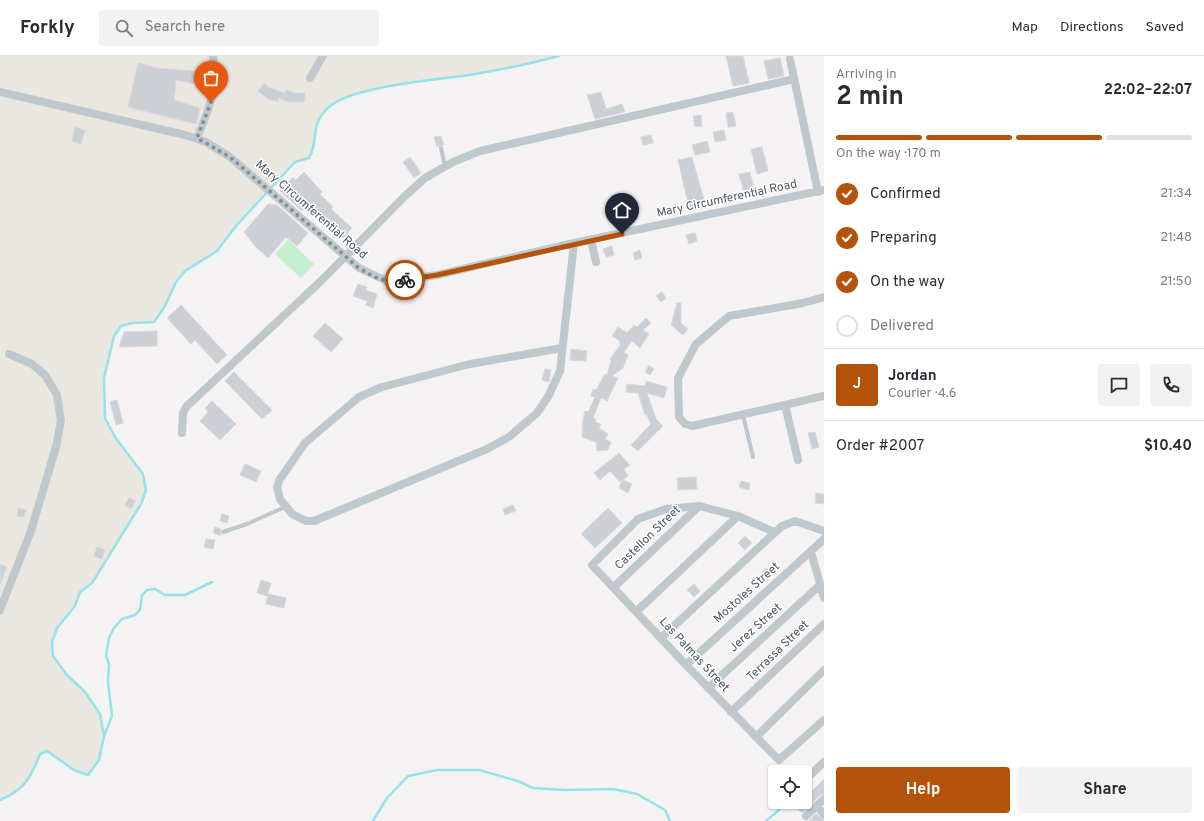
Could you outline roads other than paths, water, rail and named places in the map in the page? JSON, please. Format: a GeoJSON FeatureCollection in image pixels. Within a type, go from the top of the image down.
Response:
{"type":"FeatureCollection","features":[{"type":"Feature","properties":{"kind":"street"},"geometry":{"type":"LineString","coordinates":[[197,138],[206,118],[214,87],[213,56]]}},
{"type":"Feature","properties":{"kind":"street"},"geometry":{"type":"LineString","coordinates":[[310,78],[323,56]]}},
{"type":"Feature","properties":{"kind":"street"},"geometry":{"type":"LineString","coordinates":[[790,59],[821,191]]}},
{"type":"Feature","properties":{"kind":"street"},"geometry":{"type":"LineString","coordinates":[[182,433],[183,413],[186,407],[322,280],[424,178],[445,166],[485,150],[794,79]]}},
{"type":"Feature","properties":{"kind":"street","name":"Mary Circumferential Road"},"geometry":{"type":"LineString","coordinates":[[0,92],[197,138],[230,157],[345,257],[370,275],[382,280],[395,282],[437,275],[574,243],[821,191]]}},
{"type":"Feature","properties":{"kind":"street"},"geometry":{"type":"LineString","coordinates":[[591,240],[596,262]]}},
{"type":"Feature","properties":{"kind":"street"},"geometry":{"type":"LineString","coordinates":[[562,348],[470,364],[382,387],[359,397],[305,442],[280,479],[277,487],[285,507],[296,516],[306,521],[314,521],[460,461],[509,437],[537,413],[549,395],[560,371],[574,243]]}},
{"type":"Feature","properties":{"kind":"street"},"geometry":{"type":"LineString","coordinates":[[824,297],[803,303],[730,316],[696,344],[678,378],[679,417],[682,422],[692,426],[824,396]]}},
{"type":"Feature","properties":{"kind":"street"},"geometry":{"type":"LineString","coordinates":[[0,610],[31,531],[56,447],[61,421],[60,404],[45,375],[32,364],[9,354]]}},
{"type":"Feature","properties":{"kind":"street"},"geometry":{"type":"LineString","coordinates":[[785,405],[798,460]]}},
{"type":"Feature","properties":{"kind":"street"},"geometry":{"type":"LineString","coordinates":[[699,506],[738,516],[774,532]]}},
{"type":"Feature","properties":{"kind":"street","name":"Las Palmas Street"},"geometry":{"type":"LineString","coordinates":[[699,506],[666,509],[638,519],[592,565],[731,712],[779,760],[824,720]]}},
{"type":"Feature","properties":{"kind":"street","name":"Castellon Street"},"geometry":{"type":"LineString","coordinates":[[614,587],[699,506]]}},
{"type":"Feature","properties":{"kind":"street"},"geometry":{"type":"LineString","coordinates":[[637,611],[738,516]]}},
{"type":"Feature","properties":{"kind":"street"},"geometry":{"type":"LineString","coordinates":[[661,638],[782,526],[794,521],[824,531]]}},
{"type":"Feature","properties":{"kind":"street","name":"Mostoles Street"},"geometry":{"type":"LineString","coordinates":[[686,665],[824,539]]}},
{"type":"Feature","properties":{"kind":"street"},"geometry":{"type":"LineString","coordinates":[[811,552],[824,598]]}},
{"type":"Feature","properties":{"kind":"street","name":"Jerez Street"},"geometry":{"type":"LineString","coordinates":[[708,688],[820,585]]}},
{"type":"Feature","properties":{"kind":"street","name":"Terrassa Street"},"geometry":{"type":"LineString","coordinates":[[731,712],[824,624]]}},
{"type":"Feature","properties":{"kind":"street"},"geometry":{"type":"LineString","coordinates":[[756,737],[824,670]]}},
{"type":"Feature","properties":{"kind":"street"},"geometry":{"type":"LineString","coordinates":[[812,773],[824,762]]}},
{"type":"Feature","properties":{"kind":"street"},"geometry":{"type":"LineString","coordinates":[[806,816],[824,799]]}},
{"type":"Feature","properties":{"kind":"street"},"geometry":{"type":"LineString","coordinates":[[817,806],[824,814]]}},
{"type":"Feature","properties":{"kind":"lane"},"geometry":{"type":"LineString","coordinates":[[441,148],[445,166]]}},
{"type":"Feature","properties":{"kind":"lane"},"geometry":{"type":"LineString","coordinates":[[743,415],[753,457]]}},
{"type":"Feature","properties":{"kind":"lane"},"geometry":{"type":"LineString","coordinates":[[223,532],[247,524],[285,507]]}},
{"type":"Feature","properties":{"kind":"waterway"},"geometry":{"type":"LineString","coordinates":[[104,736],[100,714],[85,692],[66,674],[53,656],[52,642],[57,628],[75,606],[80,592],[92,583],[141,504],[146,490],[143,474],[115,437],[105,418],[104,378],[114,336],[121,326],[132,323],[154,322],[165,306],[176,282],[185,271],[217,251],[236,226],[295,162],[309,158],[314,144],[315,132],[319,119],[330,106],[342,99],[358,93],[376,89],[492,71],[559,56]]}},
{"type":"Feature","properties":{"kind":"waterway"},"geometry":{"type":"LineString","coordinates":[[0,800],[16,792],[26,782],[40,754],[47,751],[74,770],[88,775],[99,760],[104,736],[112,716],[108,682],[109,664],[106,656],[109,638],[114,628],[122,619],[135,615],[140,610],[142,595],[147,590],[155,589],[165,595],[185,595],[212,582]]}},
{"type":"Feature","properties":{"kind":"waterway"},"geometry":{"type":"LineString","coordinates":[[373,821],[387,798],[408,776],[437,770],[479,770],[518,781],[533,788],[565,790],[613,789],[637,794],[665,810],[670,821]]}},
{"type":"Feature","properties":{"kind":"waterway"},"geometry":{"type":"LineString","coordinates":[[766,821],[779,810]]}}]}
